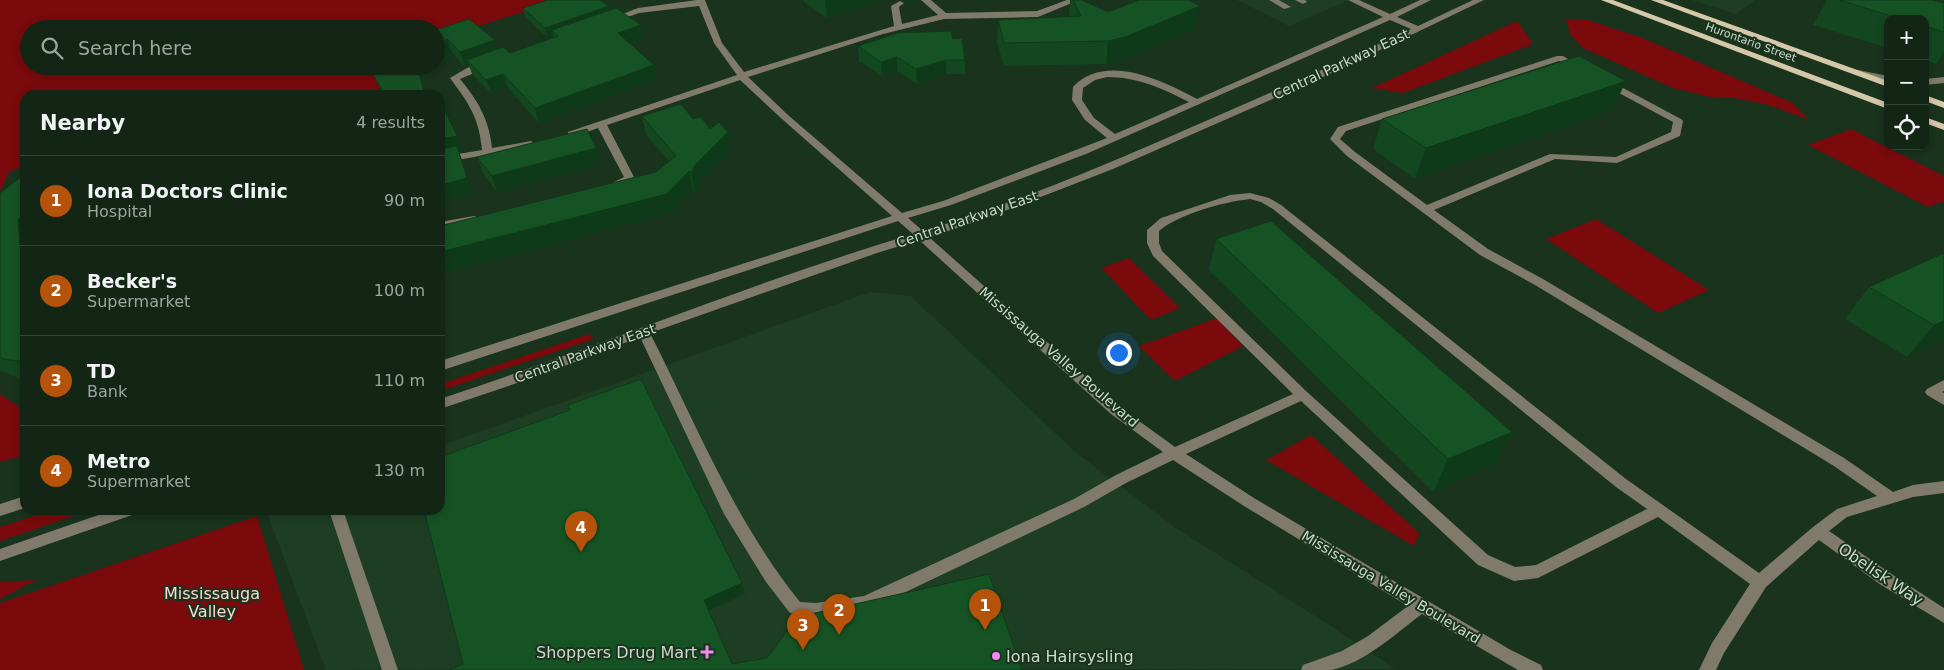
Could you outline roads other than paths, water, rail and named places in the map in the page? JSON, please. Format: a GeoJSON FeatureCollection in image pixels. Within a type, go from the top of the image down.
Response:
{"type":"FeatureCollection","features":[{"type":"Feature","properties":{"kind":"main road","name":"Hurontario Street"},"geometry":{"type":"LineString","coordinates":[[1606,0],[1885,105]]}},
{"type":"Feature","properties":{"kind":"main road","name":"Hurontario Street"},"geometry":{"type":"LineString","coordinates":[[1655,0],[1884,83]]}},
{"type":"Feature","properties":{"kind":"main road"},"geometry":{"type":"LineString","coordinates":[[1929,99],[1944,104]]}},
{"type":"Feature","properties":{"kind":"main road"},"geometry":{"type":"LineString","coordinates":[[1929,121],[1944,127]]}},
{"type":"Feature","properties":{"kind":"street"},"geometry":{"type":"LineString","coordinates":[[925,0],[934,5],[944,16]]}},
{"type":"Feature","properties":{"kind":"street"},"geometry":{"type":"LineString","coordinates":[[563,137],[742,76],[898,28],[944,16],[1038,14],[1075,0]]}},
{"type":"Feature","properties":{"kind":"street"},"geometry":{"type":"LineString","coordinates":[[1273,0],[1287,7]]}},
{"type":"Feature","properties":{"kind":"street"},"geometry":{"type":"LineString","coordinates":[[1352,0],[1417,29]]}},
{"type":"Feature","properties":{"kind":"street","name":"Central Parkway East"},"geometry":{"type":"LineString","coordinates":[[445,364],[854,230],[947,203],[1114,138],[1197,103],[1428,0]]}},
{"type":"Feature","properties":{"kind":"street","name":"Central Parkway East"},"geometry":{"type":"LineString","coordinates":[[445,402],[536,372],[643,331],[874,250],[972,220],[1109,167],[1330,70],[1480,0]]}},
{"type":"Feature","properties":{"kind":"street"},"geometry":{"type":"LineString","coordinates":[[598,25],[638,11],[701,1]]}},
{"type":"Feature","properties":{"kind":"street","name":"Mississauga Valley Boulevard"},"geometry":{"type":"LineString","coordinates":[[701,1],[718,43],[742,76],[785,117],[900,217],[1116,411],[1174,453],[1249,502],[1503,654],[1535,670]]}},
{"type":"Feature","properties":{"kind":"street"},"geometry":{"type":"LineString","coordinates":[[898,28],[895,6],[900,3]]}},
{"type":"Feature","properties":{"kind":"street"},"geometry":{"type":"LineString","coordinates":[[1427,209],[1554,156],[1618,160],[1676,134],[1678,121],[1560,58],[1342,129],[1335,139],[1351,154],[1484,252],[1539,282],[1831,457],[1891,498]]}},
{"type":"Feature","properties":{"kind":"street"},"geometry":{"type":"LineString","coordinates":[[487,152],[486,127],[481,114],[455,78],[470,70],[497,62]]}},
{"type":"Feature","properties":{"kind":"street"},"geometry":{"type":"LineString","coordinates":[[1849,71],[1884,78]]}},
{"type":"Feature","properties":{"kind":"street"},"geometry":{"type":"LineString","coordinates":[[1114,138],[1090,120],[1077,100],[1078,87],[1086,81],[1102,76],[1125,74],[1142,77],[1197,103]]}},
{"type":"Feature","properties":{"kind":"street"},"geometry":{"type":"LineString","coordinates":[[1929,82],[1944,80]]}},
{"type":"Feature","properties":{"kind":"street"},"geometry":{"type":"LineString","coordinates":[[600,124],[606,130],[630,179],[606,186]]}},
{"type":"Feature","properties":{"kind":"street"},"geometry":{"type":"LineString","coordinates":[[445,159],[546,141]]}},
{"type":"Feature","properties":{"kind":"street"},"geometry":{"type":"LineString","coordinates":[[1658,510],[1538,571],[1514,574],[1483,560],[1302,395],[1158,253],[1152,243],[1153,230],[1165,220],[1230,198],[1250,196],[1265,200],[1277,207],[1620,483],[1760,582]]}},
{"type":"Feature","properties":{"kind":"street"},"geometry":{"type":"LineString","coordinates":[[445,224],[484,217]]}},
{"type":"Feature","properties":{"kind":"street"},"geometry":{"type":"LineString","coordinates":[[643,331],[705,463],[735,520],[776,586],[796,608],[816,610],[866,603],[1079,503],[1121,479],[1174,453],[1222,433],[1302,395]]}},
{"type":"Feature","properties":{"kind":"street"},"geometry":{"type":"LineString","coordinates":[[1944,385],[1932,392],[1944,400]]}},
{"type":"Feature","properties":{"kind":"street"},"geometry":{"type":"LineString","coordinates":[[1707,670],[1718,648],[1760,582],[1818,531],[1842,513],[1913,490],[1944,487]]}},
{"type":"Feature","properties":{"kind":"street"},"geometry":{"type":"LineString","coordinates":[[0,510],[20,504]]}},
{"type":"Feature","properties":{"kind":"street"},"geometry":{"type":"LineString","coordinates":[[0,555],[116,515]]}},
{"type":"Feature","properties":{"kind":"street"},"geometry":{"type":"LineString","coordinates":[[338,515],[390,670]]}},
{"type":"Feature","properties":{"kind":"street","name":"Obelisk Way"},"geometry":{"type":"LineString","coordinates":[[1818,531],[1886,580],[1944,616]]}},
{"type":"Feature","properties":{"kind":"street"},"geometry":{"type":"LineString","coordinates":[[1309,670],[1347,657],[1374,641],[1421,605]]}},
{"type":"Feature","properties":{"kind":"place","name":"Metro"},"geometry":{"type":"Point","coordinates":[581,552]}},
{"type":"Feature","properties":{"kind":"place","name":"Iona Doctors Clinic"},"geometry":{"type":"Point","coordinates":[985,630]}},
{"type":"Feature","properties":{"kind":"place","name":"Becker's"},"geometry":{"type":"Point","coordinates":[839,635]}},
{"type":"Feature","properties":{"kind":"place","name":"TD"},"geometry":{"type":"Point","coordinates":[803,650]}},
{"type":"Feature","properties":{"kind":"place","name":"Shoppers Drug Mart"},"geometry":{"type":"Point","coordinates":[707,652]}},
{"type":"Feature","properties":{"kind":"place","name":"Iona Hairsysling"},"geometry":{"type":"Point","coordinates":[996,656]}},
{"type":"Feature","properties":{"kind":"park label","name":"Mississauga Valley"},"geometry":{"type":"Point","coordinates":[212,602]}}]}
